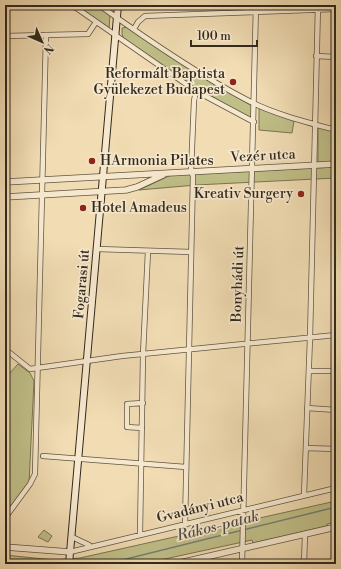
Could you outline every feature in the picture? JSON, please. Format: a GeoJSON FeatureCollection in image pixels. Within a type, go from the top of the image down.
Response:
{"type":"FeatureCollection","features":[{"type":"Feature","properties":{"kind":"main road","name":"Fogarasi út"},"geometry":{"type":"LineString","coordinates":[[69,564],[103,192],[118,5]]}},
{"type":"Feature","properties":{"kind":"street"},"geometry":{"type":"LineString","coordinates":[[72,5],[196,91],[254,122]]}},
{"type":"Feature","properties":{"kind":"street"},"geometry":{"type":"LineString","coordinates":[[99,5],[116,18],[204,75],[253,103],[336,130]]}},
{"type":"Feature","properties":{"kind":"street","name":"Bonyhádi út"},"geometry":{"type":"LineString","coordinates":[[242,564],[256,5]]}},
{"type":"Feature","properties":{"kind":"street"},"geometry":{"type":"LineString","coordinates":[[134,29],[138,22],[145,16],[318,7],[336,8]]}},
{"type":"Feature","properties":{"kind":"street"},"geometry":{"type":"LineString","coordinates":[[304,495],[315,165],[318,7]]}},
{"type":"Feature","properties":{"kind":"street"},"geometry":{"type":"LineString","coordinates":[[5,36],[88,34],[96,22]]}},
{"type":"Feature","properties":{"kind":"street"},"geometry":{"type":"LineString","coordinates":[[5,518],[30,484],[34,474],[46,34]]}},
{"type":"Feature","properties":{"kind":"street"},"geometry":{"type":"LineString","coordinates":[[316,56],[336,57]]}},
{"type":"Feature","properties":{"kind":"street"},"geometry":{"type":"LineString","coordinates":[[185,524],[188,351],[192,252],[193,176],[191,171],[194,101],[196,91]]}},
{"type":"Feature","properties":{"kind":"street","name":"Vezér utca"},"geometry":{"type":"LineString","coordinates":[[5,182],[336,164]]}},
{"type":"Feature","properties":{"kind":"street","name":"Vezér utca"},"geometry":{"type":"LineString","coordinates":[[5,197],[126,190],[145,184],[168,173]]}},
{"type":"Feature","properties":{"kind":"street"},"geometry":{"type":"LineString","coordinates":[[143,175],[146,180],[145,184]]}},
{"type":"Feature","properties":{"kind":"street"},"geometry":{"type":"LineString","coordinates":[[90,192],[101,184],[104,177]]}},
{"type":"Feature","properties":{"kind":"street"},"geometry":{"type":"LineString","coordinates":[[97,249],[192,252]]}},
{"type":"Feature","properties":{"kind":"street"},"geometry":{"type":"LineString","coordinates":[[140,535],[143,354],[148,251]]}},
{"type":"Feature","properties":{"kind":"street"},"geometry":{"type":"LineString","coordinates":[[5,350],[30,369],[143,354],[188,351],[336,335]]}},
{"type":"Feature","properties":{"kind":"street"},"geometry":{"type":"LineString","coordinates":[[309,371],[336,371]]}},
{"type":"Feature","properties":{"kind":"street"},"geometry":{"type":"LineString","coordinates":[[142,428],[127,428],[127,404],[143,403]]}},
{"type":"Feature","properties":{"kind":"street"},"geometry":{"type":"LineString","coordinates":[[307,408],[336,410]]}},
{"type":"Feature","properties":{"kind":"street"},"geometry":{"type":"LineString","coordinates":[[306,448],[336,449]]}},
{"type":"Feature","properties":{"kind":"street"},"geometry":{"type":"LineString","coordinates":[[43,456],[79,460],[186,467]]}},
{"type":"Feature","properties":{"kind":"street","name":"Gvadányi utca"},"geometry":{"type":"LineString","coordinates":[[70,552],[336,488]]}},
{"type":"Feature","properties":{"kind":"street"},"geometry":{"type":"LineString","coordinates":[[175,564],[336,527]]}},
{"type":"Feature","properties":{"kind":"street"},"geometry":{"type":"LineString","coordinates":[[304,564],[305,534]]}},
{"type":"Feature","properties":{"kind":"street"},"geometry":{"type":"LineString","coordinates":[[72,537],[90,546]]}},
{"type":"Feature","properties":{"kind":"street"},"geometry":{"type":"LineString","coordinates":[[5,547],[70,552]]}},
{"type":"Feature","properties":{"kind":"shaded area"},"geometry":{"type":"Polygon","coordinates":[[[72,5],[99,5],[110,13],[109,32],[72,5]]]}},
{"type":"Feature","properties":{"kind":"shaded area"},"geometry":{"type":"Polygon","coordinates":[[[127,27],[252,106],[251,119],[194,86],[124,39],[122,28],[127,27]]]}},
{"type":"Feature","properties":{"kind":"shaded area"},"geometry":{"type":"Polygon","coordinates":[[[261,108],[294,121],[292,133],[259,130],[259,109],[261,108]]]}},
{"type":"Feature","properties":{"kind":"shaded area"},"geometry":{"type":"Polygon","coordinates":[[[318,126],[336,131],[336,163],[318,164],[318,126]]]}},
{"type":"Feature","properties":{"kind":"shaded area"},"geometry":{"type":"Polygon","coordinates":[[[336,167],[336,178],[196,185],[139,190],[171,175],[336,167]]]}},
{"type":"Feature","properties":{"kind":"shaded area"},"geometry":{"type":"Polygon","coordinates":[[[18,364],[30,373],[34,381],[29,483],[5,513],[5,372],[9,374],[18,364]]]}},
{"type":"Feature","properties":{"kind":"shaded area"},"geometry":{"type":"Polygon","coordinates":[[[336,501],[336,522],[327,524],[327,526],[253,543],[252,540],[142,564],[5,564],[5,555],[54,560],[80,558],[336,501]]]}},
{"type":"Feature","properties":{"kind":"shaded area"},"geometry":{"type":"Polygon","coordinates":[[[44,530],[52,536],[48,542],[38,537],[44,530]]]}},
{"type":"Feature","properties":{"kind":"waterway","name":"Rákos-patak"},"geometry":{"type":"LineString","coordinates":[[106,564],[336,507]]}},
{"type":"Feature","properties":{"kind":"waterway","name":"Rákos-patak"},"geometry":{"type":"LineString","coordinates":[[5,563],[12,564]]}},
{"type":"Feature","properties":{"kind":"place","name":"Reformált Baptista Gyülekezet Budapest"},"geometry":{"type":"Point","coordinates":[233,82]}},
{"type":"Feature","properties":{"kind":"place","name":"HArmonia Pilates"},"geometry":{"type":"Point","coordinates":[92,161]}},
{"type":"Feature","properties":{"kind":"place","name":"Kreativ Surgery"},"geometry":{"type":"Point","coordinates":[301,194]}},
{"type":"Feature","properties":{"kind":"place","name":"Hotel Amadeus"},"geometry":{"type":"Point","coordinates":[83,208]}}]}
